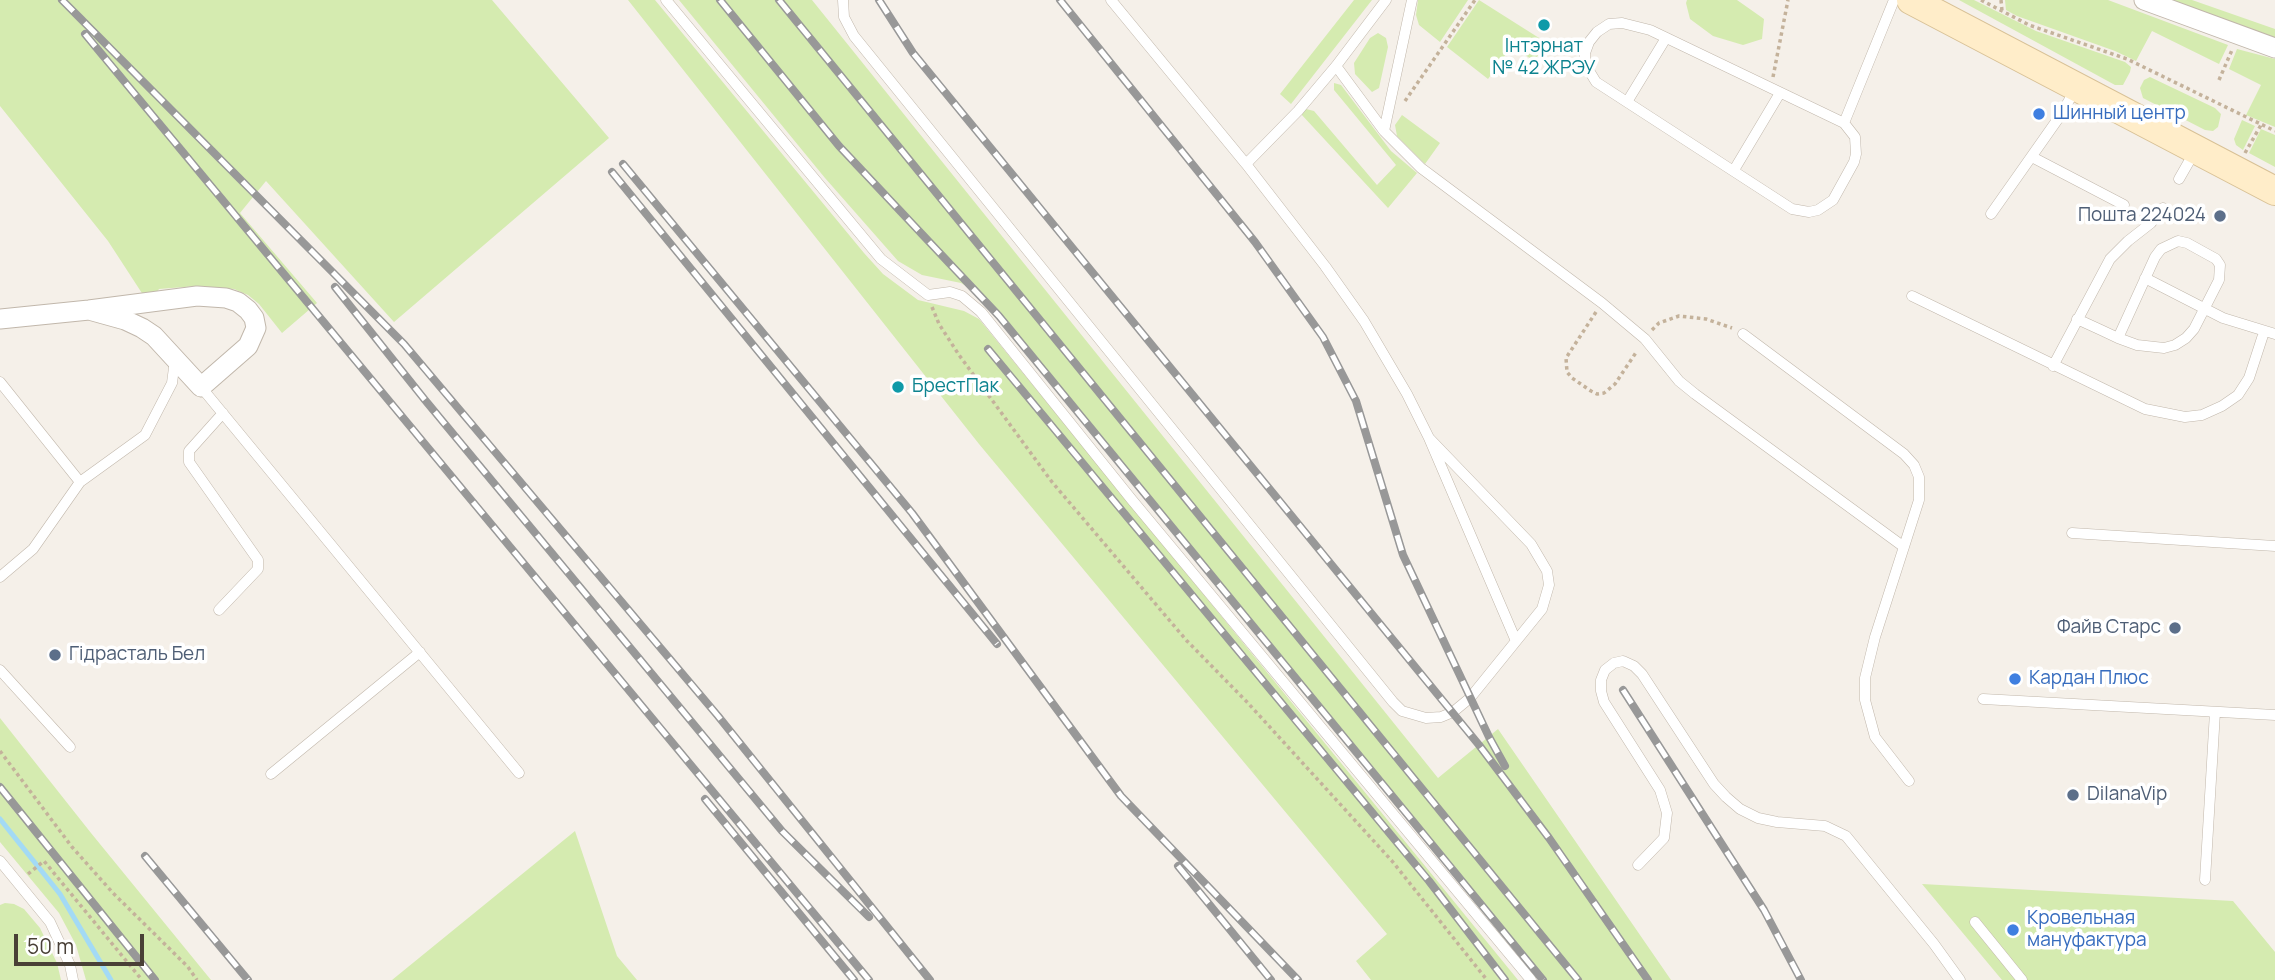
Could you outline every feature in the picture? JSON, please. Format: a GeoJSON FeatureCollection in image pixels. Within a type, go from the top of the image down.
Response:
{"type":"FeatureCollection","features":[{"type":"Feature","properties":{"kind":"main road"},"geometry":{"type":"LineString","coordinates":[[1911,0],[2077,87],[2275,176]]}},
{"type":"Feature","properties":{"kind":"main road"},"geometry":{"type":"LineString","coordinates":[[1940,0],[2199,144],[2275,191]]}},
{"type":"Feature","properties":{"kind":"street"},"geometry":{"type":"LineString","coordinates":[[2144,0],[2275,48]]}},
{"type":"Feature","properties":{"kind":"street"},"geometry":{"type":"LineString","coordinates":[[0,319],[197,296],[226,298],[238,302],[254,318],[256,328],[248,346],[201,387],[154,336],[125,320],[89,310]]}},
{"type":"Feature","properties":{"kind":"lane"},"geometry":{"type":"LineString","coordinates":[[666,0],[881,259],[928,295],[950,292],[962,296],[981,312],[1132,500],[1531,980]]}},
{"type":"Feature","properties":{"kind":"lane"},"geometry":{"type":"LineString","coordinates":[[843,0],[844,17],[854,36],[1402,711],[1426,718],[1441,717],[1471,698],[1542,608],[1549,585],[1547,571],[1531,544],[1429,438]]}},
{"type":"Feature","properties":{"kind":"lane"},"geometry":{"type":"LineString","coordinates":[[1111,0],[1246,164],[1364,321],[1407,394],[1429,438],[1516,641]]}},
{"type":"Feature","properties":{"kind":"lane"},"geometry":{"type":"LineString","coordinates":[[1246,164],[1298,111],[1386,0]]}},
{"type":"Feature","properties":{"kind":"lane"},"geometry":{"type":"LineString","coordinates":[[1384,131],[1412,0]]}},
{"type":"Feature","properties":{"kind":"lane"},"geometry":{"type":"LineString","coordinates":[[1844,123],[1894,0]]}},
{"type":"Feature","properties":{"kind":"lane"},"geometry":{"type":"LineString","coordinates":[[1609,24],[1637,25],[1776,90],[1844,123],[1855,138],[1854,162],[1833,200],[1818,211],[1800,212],[1792,209],[1596,82],[1585,64],[1585,53],[1597,32],[1609,24]]}},
{"type":"Feature","properties":{"kind":"lane"},"geometry":{"type":"LineString","coordinates":[[1627,103],[1666,37]]}},
{"type":"Feature","properties":{"kind":"lane"},"geometry":{"type":"LineString","coordinates":[[1336,66],[1384,131],[1421,169],[1602,303],[1645,340],[1687,388],[1904,547]]}},
{"type":"Feature","properties":{"kind":"lane"},"geometry":{"type":"LineString","coordinates":[[1991,214],[2077,87]]}},
{"type":"Feature","properties":{"kind":"lane"},"geometry":{"type":"LineString","coordinates":[[1734,170],[1776,90]]}},
{"type":"Feature","properties":{"kind":"lane"},"geometry":{"type":"LineString","coordinates":[[2179,179],[2199,144]]}},
{"type":"Feature","properties":{"kind":"lane"},"geometry":{"type":"LineString","coordinates":[[2032,157],[2124,205]]}},
{"type":"Feature","properties":{"kind":"lane"},"geometry":{"type":"LineString","coordinates":[[2053,366],[2110,259],[2128,240],[2158,216],[2163,208]]}},
{"type":"Feature","properties":{"kind":"lane"},"geometry":{"type":"LineString","coordinates":[[2077,319],[2118,338],[2151,348],[2175,345],[2194,329],[2219,280],[2220,265],[2216,259],[2178,241],[2161,249],[2118,338]]}},
{"type":"Feature","properties":{"kind":"lane"},"geometry":{"type":"LineString","coordinates":[[2145,278],[2205,309],[2275,334]]}},
{"type":"Feature","properties":{"kind":"lane"},"geometry":{"type":"LineString","coordinates":[[1912,296],[2145,409],[2185,417],[2202,415],[2222,407],[2238,395],[2249,378],[2264,332]]}},
{"type":"Feature","properties":{"kind":"lane"},"geometry":{"type":"LineString","coordinates":[[1743,334],[1904,454],[1913,465],[1921,488],[1865,678],[1865,700],[1875,737],[1909,781]]}},
{"type":"Feature","properties":{"kind":"lane"},"geometry":{"type":"LineString","coordinates":[[0,577],[33,549],[80,482],[145,435],[172,383],[176,359]]}},
{"type":"Feature","properties":{"kind":"lane"},"geometry":{"type":"LineString","coordinates":[[0,382],[80,482]]}},
{"type":"Feature","properties":{"kind":"lane"},"geometry":{"type":"LineString","coordinates":[[201,387],[519,773]]}},
{"type":"Feature","properties":{"kind":"lane"},"geometry":{"type":"LineString","coordinates":[[219,610],[258,569],[258,561],[189,462],[189,450],[223,413]]}},
{"type":"Feature","properties":{"kind":"lane"},"geometry":{"type":"LineString","coordinates":[[2072,533],[2275,546]]}},
{"type":"Feature","properties":{"kind":"lane"},"geometry":{"type":"LineString","coordinates":[[271,774],[420,652]]}},
{"type":"Feature","properties":{"kind":"lane"},"geometry":{"type":"LineString","coordinates":[[1638,865],[1664,838],[1667,813],[1660,790],[1604,702],[1601,680],[1605,670],[1614,663],[1623,661],[1642,674],[1726,797],[1740,809],[1758,818],[1825,826],[1846,836],[1960,980]]}},
{"type":"Feature","properties":{"kind":"lane"},"geometry":{"type":"LineString","coordinates":[[0,670],[70,747]]}},
{"type":"Feature","properties":{"kind":"lane"},"geometry":{"type":"LineString","coordinates":[[1983,699],[2275,715]]}},
{"type":"Feature","properties":{"kind":"lane"},"geometry":{"type":"LineString","coordinates":[[2205,880],[2215,712]]}},
{"type":"Feature","properties":{"kind":"lane"},"geometry":{"type":"LineString","coordinates":[[0,861],[4,875],[18,882],[50,922],[70,965],[73,980]]}},
{"type":"Feature","properties":{"kind":"lane"},"geometry":{"type":"LineString","coordinates":[[1975,922],[2022,980]]}},
{"type":"Feature","properties":{"kind":"path"},"geometry":{"type":"LineString","coordinates":[[1384,131],[1475,0]]}},
{"type":"Feature","properties":{"kind":"path"},"geometry":{"type":"LineString","coordinates":[[1776,90],[1788,0]]}},
{"type":"Feature","properties":{"kind":"path"},"geometry":{"type":"LineString","coordinates":[[1981,0],[2029,25],[2127,59],[2275,131]]}},
{"type":"Feature","properties":{"kind":"path"},"geometry":{"type":"LineString","coordinates":[[2001,0],[2002,11]]}},
{"type":"Feature","properties":{"kind":"path"},"geometry":{"type":"LineString","coordinates":[[2220,80],[2238,35]]}},
{"type":"Feature","properties":{"kind":"path"},"geometry":{"type":"LineString","coordinates":[[928,295],[947,338],[1052,482],[1186,641],[1247,702],[1392,860],[1487,980]]}},
{"type":"Feature","properties":{"kind":"path"},"geometry":{"type":"LineString","coordinates":[[1602,303],[1566,358],[1567,372],[1591,391],[1604,393],[1615,384],[1659,323],[1679,316],[1718,321],[1743,334]]}},
{"type":"Feature","properties":{"kind":"path"},"geometry":{"type":"LineString","coordinates":[[0,751],[72,847],[113,893],[188,967],[197,980]]}},
{"type":"Feature","properties":{"kind":"path"},"geometry":{"type":"LineString","coordinates":[[18,882],[44,861],[142,980]]}},
{"type":"Feature","properties":{"kind":"green space"},"geometry":{"type":"Polygon","coordinates":[[[0,0],[492,0],[609,138],[394,322],[266,181],[240,213],[317,303],[282,333],[259,304],[234,289],[197,286],[159,289],[149,304],[108,241],[0,106],[0,0]]]}},
{"type":"Feature","properties":{"kind":"green space"},"geometry":{"type":"Polygon","coordinates":[[[628,0],[655,0],[883,274],[918,300],[964,311],[979,319],[1518,980],[1371,980],[1356,961],[1387,934],[979,444],[628,0]]]}},
{"type":"Feature","properties":{"kind":"green space"},"geometry":{"type":"Polygon","coordinates":[[[679,0],[812,0],[1438,778],[1498,729],[1671,980],[1543,980],[999,316],[976,292],[961,283],[922,275],[898,261],[825,178],[679,0]]]}},
{"type":"Feature","properties":{"kind":"green space"},"geometry":{"type":"Polygon","coordinates":[[[1354,0],[1372,0],[1291,104],[1280,94],[1354,0]]]}},
{"type":"Feature","properties":{"kind":"green space"},"geometry":{"type":"Polygon","coordinates":[[[1418,0],[1468,0],[1440,42],[1419,25],[1416,15],[1418,0]]]}},
{"type":"Feature","properties":{"kind":"green space"},"geometry":{"type":"Polygon","coordinates":[[[1479,0],[1547,43],[1534,61],[1512,46],[1488,79],[1447,47],[1479,0]]]}},
{"type":"Feature","properties":{"kind":"green space"},"geometry":{"type":"Polygon","coordinates":[[[1687,0],[1737,0],[1764,19],[1762,39],[1743,45],[1713,36],[1690,19],[1687,0]]]}},
{"type":"Feature","properties":{"kind":"green space"},"geometry":{"type":"Polygon","coordinates":[[[1959,0],[1974,0],[2036,31],[2125,62],[2131,67],[2130,72],[2123,85],[2115,85],[1959,0]]]}},
{"type":"Feature","properties":{"kind":"green space"},"geometry":{"type":"Polygon","coordinates":[[[2005,0],[2108,0],[2228,45],[2219,64],[2152,31],[2136,61],[2017,16],[2006,10],[2005,0]]]}},
{"type":"Feature","properties":{"kind":"green space"},"geometry":{"type":"Polygon","coordinates":[[[2161,0],[2192,0],[2275,29],[2275,41],[2161,0]]]}},
{"type":"Feature","properties":{"kind":"green space"},"geometry":{"type":"Polygon","coordinates":[[[1378,33],[1386,38],[1388,47],[1379,88],[1372,92],[1355,74],[1354,63],[1370,38],[1378,33]]]}},
{"type":"Feature","properties":{"kind":"green space"},"geometry":{"type":"Polygon","coordinates":[[[2237,49],[2275,59],[2275,127],[2246,115],[2261,85],[2229,69],[2237,49]]]}},
{"type":"Feature","properties":{"kind":"green space"},"geometry":{"type":"Polygon","coordinates":[[[2150,77],[2215,108],[2221,114],[2218,127],[2213,131],[2205,130],[2143,98],[2140,88],[2144,80],[2150,77]]]}},
{"type":"Feature","properties":{"kind":"green space"},"geometry":{"type":"Polygon","coordinates":[[[1334,83],[1341,85],[1391,151],[1417,173],[1388,208],[1301,114],[1306,109],[1314,111],[1377,185],[1396,165],[1334,90],[1334,83]]]}},
{"type":"Feature","properties":{"kind":"green space"},"geometry":{"type":"Polygon","coordinates":[[[1402,115],[1440,143],[1425,164],[1397,136],[1395,125],[1402,115]]]}},
{"type":"Feature","properties":{"kind":"green space"},"geometry":{"type":"Polygon","coordinates":[[[2242,120],[2255,126],[2243,150],[2236,145],[2234,139],[2242,120]]]}},
{"type":"Feature","properties":{"kind":"green space"},"geometry":{"type":"Polygon","coordinates":[[[2261,129],[2275,135],[2275,167],[2249,153],[2261,129]]]}},
{"type":"Feature","properties":{"kind":"green space"},"geometry":{"type":"Polygon","coordinates":[[[0,718],[211,980],[86,980],[76,945],[59,913],[0,842],[0,718]]]}},
{"type":"Feature","properties":{"kind":"green space"},"geometry":{"type":"Polygon","coordinates":[[[575,831],[617,956],[637,980],[392,980],[575,831]]]}},
{"type":"Feature","properties":{"kind":"green space"},"geometry":{"type":"Polygon","coordinates":[[[1922,884],[2233,901],[2275,952],[2275,980],[2002,980],[1922,884]]]}},
{"type":"Feature","properties":{"kind":"green space"},"geometry":{"type":"Polygon","coordinates":[[[5,903],[24,909],[40,928],[57,963],[61,980],[0,980],[0,905],[5,903]]]}},
{"type":"Feature","properties":{"kind":"waterway"},"geometry":{"type":"LineString","coordinates":[[0,819],[60,894],[111,980]]}},
{"type":"Feature","properties":{"kind":"railway"},"geometry":{"type":"LineString","coordinates":[[62,0],[404,344],[718,716],[930,980]]}},
{"type":"Feature","properties":{"kind":"railway"},"geometry":{"type":"LineString","coordinates":[[720,0],[839,146],[999,316],[1543,980]]}},
{"type":"Feature","properties":{"kind":"railway"},"geometry":{"type":"LineString","coordinates":[[779,0],[1578,980]]}},
{"type":"Feature","properties":{"kind":"railway"},"geometry":{"type":"LineString","coordinates":[[879,0],[913,53],[1479,745],[1549,838],[1648,980]]}},
{"type":"Feature","properties":{"kind":"railway"},"geometry":{"type":"LineString","coordinates":[[1060,0],[1255,242],[1323,337],[1356,401],[1403,555],[1505,766]]}},
{"type":"Feature","properties":{"kind":"railway"},"geometry":{"type":"LineString","coordinates":[[85,34],[869,980]]}},
{"type":"Feature","properties":{"kind":"railway"},"geometry":{"type":"LineString","coordinates":[[623,164],[912,513],[1121,796],[1298,980]]}},
{"type":"Feature","properties":{"kind":"railway"},"geometry":{"type":"LineString","coordinates":[[612,172],[997,644]]}},
{"type":"Feature","properties":{"kind":"railway"},"geometry":{"type":"LineString","coordinates":[[335,287],[425,400],[782,831],[869,917]]}},
{"type":"Feature","properties":{"kind":"railway"},"geometry":{"type":"LineString","coordinates":[[988,349],[1429,881],[1505,980]]}},
{"type":"Feature","properties":{"kind":"railway"},"geometry":{"type":"LineString","coordinates":[[1623,690],[1764,910],[1801,980]]}},
{"type":"Feature","properties":{"kind":"railway"},"geometry":{"type":"LineString","coordinates":[[0,787],[155,980]]}},
{"type":"Feature","properties":{"kind":"railway"},"geometry":{"type":"LineString","coordinates":[[705,799],[854,980]]}},
{"type":"Feature","properties":{"kind":"railway"},"geometry":{"type":"LineString","coordinates":[[145,856],[248,980]]}},
{"type":"Feature","properties":{"kind":"railway"},"geometry":{"type":"LineString","coordinates":[[1178,866],[1271,980]]}},
{"type":"Feature","properties":{"kind":"place","name":"Інтэрнат № 42 ЖРЭУ"},"geometry":{"type":"Point","coordinates":[1544,25]}},
{"type":"Feature","properties":{"kind":"place","name":"Шинный центр"},"geometry":{"type":"Point","coordinates":[2039,114]}},
{"type":"Feature","properties":{"kind":"place","name":"Пошта 224024"},"geometry":{"type":"Point","coordinates":[2220,216]}},
{"type":"Feature","properties":{"kind":"place","name":"БрестПак"},"geometry":{"type":"Point","coordinates":[898,387]}},
{"type":"Feature","properties":{"kind":"place","name":"Файв Старс"},"geometry":{"type":"Point","coordinates":[2175,628]}},
{"type":"Feature","properties":{"kind":"place","name":"Гідрасталь Бел"},"geometry":{"type":"Point","coordinates":[55,655]}},
{"type":"Feature","properties":{"kind":"place","name":"Кардан Плюс"},"geometry":{"type":"Point","coordinates":[2015,679]}},
{"type":"Feature","properties":{"kind":"place","name":"DilanaVip"},"geometry":{"type":"Point","coordinates":[2073,795]}},
{"type":"Feature","properties":{"kind":"place","name":"Кровельная мануфактура"},"geometry":{"type":"Point","coordinates":[2013,930]}}]}
